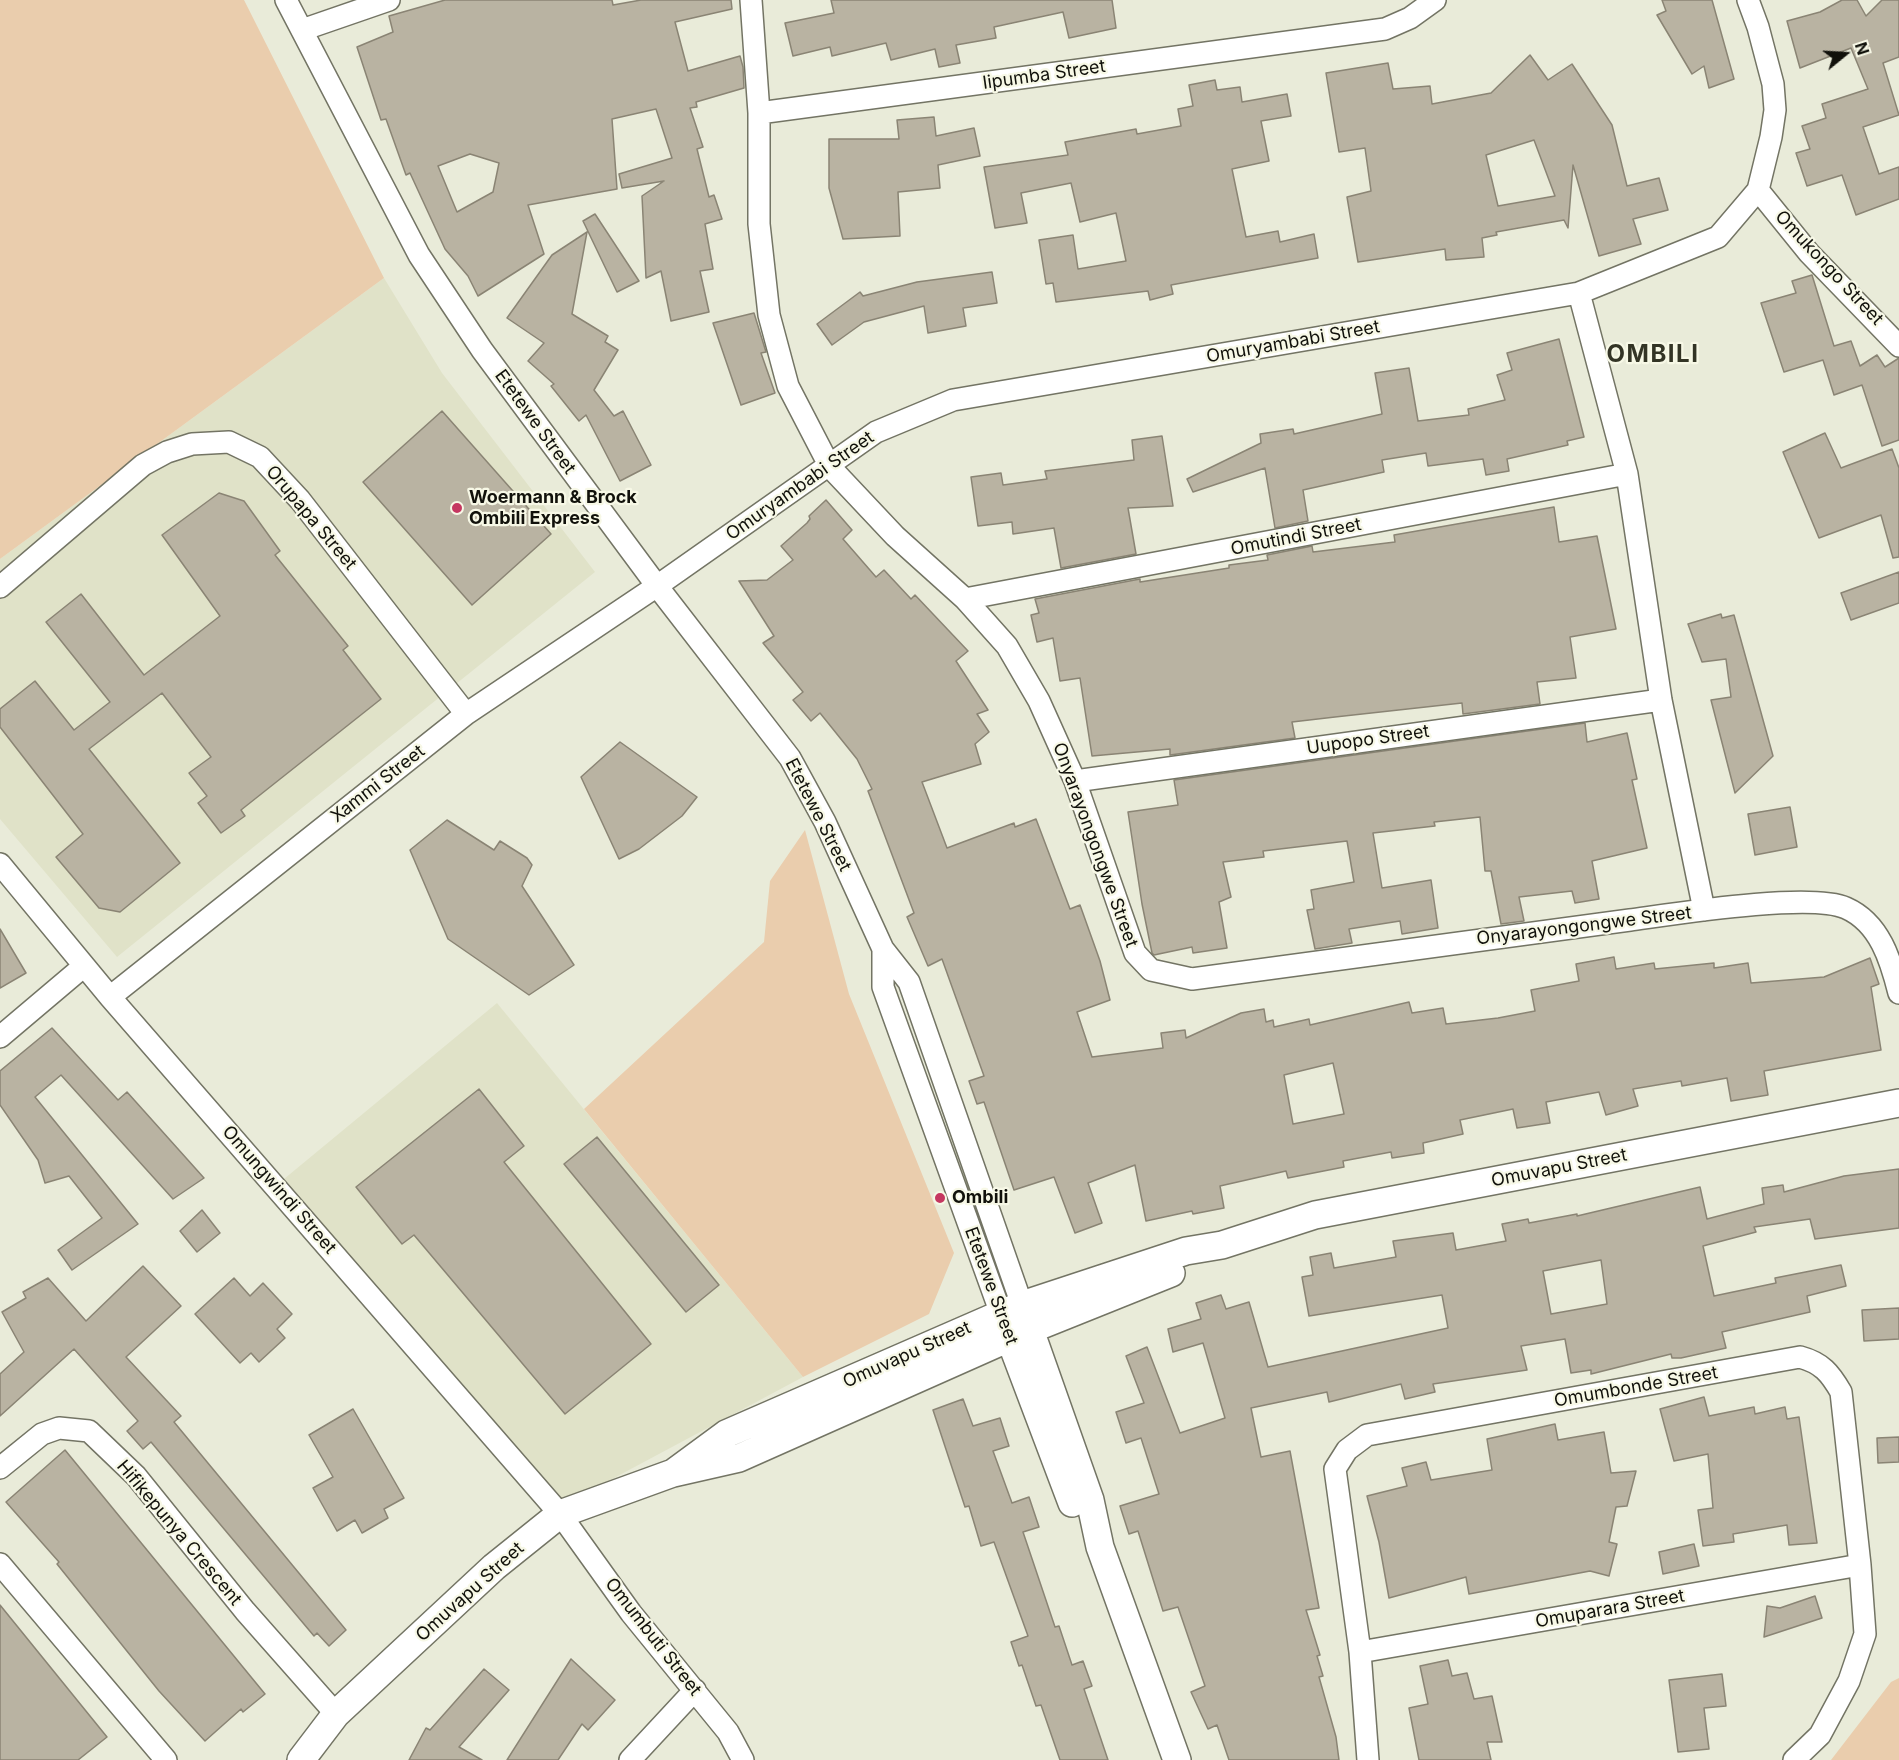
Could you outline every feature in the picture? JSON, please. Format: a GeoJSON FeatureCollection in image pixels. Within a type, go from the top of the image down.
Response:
{"type":"FeatureCollection","features":[{"type":"Feature","properties":{"kind":"street","name":"Etetewe Street"},"geometry":{"type":"LineString","coordinates":[[286,0],[419,255],[482,350],[657,586],[790,758],[825,822],[883,949],[883,987],[1016,1322],[1074,1508],[1100,1547],[1177,1760]]}},
{"type":"Feature","properties":{"kind":"street"},"geometry":{"type":"LineString","coordinates":[[302,30],[389,0]]}},
{"type":"Feature","properties":{"kind":"street"},"geometry":{"type":"LineString","coordinates":[[751,0],[759,113]]}},
{"type":"Feature","properties":{"kind":"street","name":"Iipumba Street"},"geometry":{"type":"LineString","coordinates":[[759,113],[1385,29],[1410,18],[1435,0]]}},
{"type":"Feature","properties":{"kind":"street","name":"Omuryambabi Street"},"geometry":{"type":"LineString","coordinates":[[657,586],[830,467],[876,432],[953,400],[1579,293],[1718,237],[1758,190],[1772,137],[1775,110],[1773,84],[1748,0]]}},
{"type":"Feature","properties":{"kind":"street","name":"Onyarayongongwe Street"},"geometry":{"type":"LineString","coordinates":[[759,113],[759,224],[769,315],[788,386],[830,467],[895,536],[965,599],[1007,646],[1039,701],[1075,781],[1135,953],[1151,970],[1192,979],[1704,910],[1820,901],[1846,908],[1865,921],[1884,945],[1899,993]]}},
{"type":"Feature","properties":{"kind":"street","name":"Omukongo Street"},"geometry":{"type":"LineString","coordinates":[[1758,190],[1809,253],[1899,346]]}},
{"type":"Feature","properties":{"kind":"street"},"geometry":{"type":"LineString","coordinates":[[1579,293],[1627,474],[1661,700],[1704,910]]}},
{"type":"Feature","properties":{"kind":"street","name":"Orupapa Street"},"geometry":{"type":"LineString","coordinates":[[0,587],[143,465],[167,452],[192,444],[229,442],[260,457],[300,500],[466,714]]}},
{"type":"Feature","properties":{"kind":"street","name":"Omutindi Street"},"geometry":{"type":"LineString","coordinates":[[965,599],[1627,474]]}},
{"type":"Feature","properties":{"kind":"street","name":"Xammi Street"},"geometry":{"type":"LineString","coordinates":[[110,997],[466,714],[657,586]]}},
{"type":"Feature","properties":{"kind":"street","name":"Uupopo Street"},"geometry":{"type":"LineString","coordinates":[[1075,781],[1661,700]]}},
{"type":"Feature","properties":{"kind":"street","name":"Omungwindi Street"},"geometry":{"type":"LineString","coordinates":[[0,864],[110,997],[560,1514]]}},
{"type":"Feature","properties":{"kind":"street"},"geometry":{"type":"LineString","coordinates":[[0,1037],[84,966]]}},
{"type":"Feature","properties":{"kind":"street","name":"Omuvapu Street"},"geometry":{"type":"LineString","coordinates":[[302,1760],[336,1714],[494,1567],[560,1514],[673,1473],[739,1458],[1016,1322],[1192,1265],[1222,1245],[1315,1215],[1899,1103]]}},
{"type":"Feature","properties":{"kind":"street","name":"Omumbonde Street"},"geometry":{"type":"LineString","coordinates":[[1368,1760],[1360,1652],[1335,1469],[1347,1450],[1367,1435],[1800,1357],[1817,1361],[1830,1373],[1841,1392],[1860,1565],[1865,1634],[1849,1681],[1820,1735],[1794,1760]]}},
{"type":"Feature","properties":{"kind":"street","name":"Hifikepunya Crescent"},"geometry":{"type":"LineString","coordinates":[[0,1468],[42,1434],[59,1428],[89,1431],[136,1476],[245,1611],[336,1714]]}},
{"type":"Feature","properties":{"kind":"street","name":"Omumbuti Street"},"geometry":{"type":"LineString","coordinates":[[560,1514],[632,1613],[728,1732],[743,1760]]}},
{"type":"Feature","properties":{"kind":"street"},"geometry":{"type":"LineString","coordinates":[[0,1564],[166,1760]]}},
{"type":"Feature","properties":{"kind":"street","name":"Omuparara Street"},"geometry":{"type":"LineString","coordinates":[[1360,1652],[1860,1565]]}},
{"type":"Feature","properties":{"kind":"street"},"geometry":{"type":"LineString","coordinates":[[630,1760],[695,1690]]}},
{"type":"Feature","properties":{"kind":"shaded area"},"geometry":{"type":"Polygon","coordinates":[[[0,0],[244,0],[384,278],[0,559],[0,0]]]}},
{"type":"Feature","properties":{"kind":"shaded area"},"geometry":{"type":"Polygon","coordinates":[[[384,278],[442,373],[595,572],[117,957],[0,819],[0,559],[384,278]]]}},
{"type":"Feature","properties":{"kind":"shaded area"},"geometry":{"type":"Polygon","coordinates":[[[805,830],[849,994],[954,1253],[929,1314],[803,1377],[584,1109],[764,942],[770,881],[805,830]]]}},
{"type":"Feature","properties":{"kind":"shaded area"},"geometry":{"type":"Polygon","coordinates":[[[497,1003],[803,1377],[556,1509],[284,1179],[497,1003]]]}},
{"type":"Feature","properties":{"kind":"shaded area"},"geometry":{"type":"Polygon","coordinates":[[[1899,1678],[1899,1760],[1831,1760],[1891,1682],[1899,1678]]]}},
{"type":"Feature","properties":{"kind":"building"},"geometry":{"type":"Polygon","coordinates":[[[445,0],[612,0],[613,5],[641,0],[731,0],[732,9],[675,22],[688,71],[740,56],[743,67],[744,88],[696,102],[697,107],[690,108],[703,147],[697,149],[709,197],[714,195],[722,219],[705,224],[713,269],[700,271],[709,312],[671,321],[661,271],[646,278],[642,196],[664,181],[622,188],[619,174],[672,158],[656,109],[612,119],[617,189],[528,205],[544,254],[478,296],[468,276],[445,249],[410,173],[406,175],[386,119],[381,120],[357,47],[393,32],[389,16],[445,0]],[[470,154],[438,166],[457,212],[493,192],[499,163],[470,154]]]}},
{"type":"Feature","properties":{"kind":"building"},"geometry":{"type":"Polygon","coordinates":[[[831,0],[1112,0],[1116,28],[1069,38],[1063,12],[994,27],[996,38],[956,45],[960,63],[939,67],[935,49],[891,60],[886,43],[832,56],[830,47],[793,56],[785,23],[834,13],[831,0]]]}},
{"type":"Feature","properties":{"kind":"building"},"geometry":{"type":"Polygon","coordinates":[[[1662,0],[1712,0],[1734,79],[1709,88],[1704,66],[1692,74],[1657,15],[1666,11],[1662,0]]]}},
{"type":"Feature","properties":{"kind":"building"},"geometry":{"type":"Polygon","coordinates":[[[1842,0],[1857,0],[1866,16],[1882,0],[1899,0],[1899,57],[1883,63],[1899,115],[1863,127],[1879,174],[1899,167],[1899,199],[1856,215],[1842,175],[1807,186],[1796,153],[1810,149],[1802,126],[1826,118],[1822,104],[1868,89],[1851,48],[1800,68],[1787,21],[1820,12],[1842,0]]]}},
{"type":"Feature","properties":{"kind":"building"},"geometry":{"type":"Polygon","coordinates":[[[1530,55],[1548,80],[1572,64],[1612,125],[1627,186],[1659,178],[1668,210],[1633,219],[1641,244],[1599,256],[1573,165],[1568,228],[1564,220],[1496,232],[1497,235],[1482,238],[1484,257],[1446,260],[1445,249],[1358,262],[1347,197],[1371,191],[1365,148],[1339,152],[1326,73],[1388,63],[1393,89],[1430,86],[1432,104],[1491,93],[1530,55]],[[1534,140],[1486,155],[1498,206],[1555,196],[1534,140]]]}},
{"type":"Feature","properties":{"kind":"building"},"geometry":{"type":"Polygon","coordinates":[[[1215,80],[1217,90],[1240,87],[1242,102],[1287,94],[1291,116],[1261,121],[1269,161],[1232,169],[1246,237],[1278,231],[1280,242],[1314,234],[1318,258],[1171,285],[1173,294],[1150,300],[1148,291],[1056,302],[1053,283],[1046,284],[1039,240],[1073,235],[1078,269],[1126,261],[1116,213],[1080,222],[1071,183],[1021,193],[1027,223],[995,228],[984,167],[1068,155],[1065,142],[1136,129],[1137,134],[1181,126],[1178,109],[1193,106],[1189,85],[1215,80]]]}},
{"type":"Feature","properties":{"kind":"building"},"geometry":{"type":"Polygon","coordinates":[[[934,117],[936,136],[974,128],[980,156],[938,165],[940,188],[898,192],[900,236],[843,239],[829,188],[829,139],[899,139],[897,120],[934,117]]]}},
{"type":"Feature","properties":{"kind":"building"},"geometry":{"type":"Polygon","coordinates":[[[595,214],[639,281],[617,292],[583,221],[595,214]]]}},
{"type":"Feature","properties":{"kind":"building"},"geometry":{"type":"Polygon","coordinates":[[[587,232],[572,314],[608,336],[605,342],[618,350],[594,390],[614,416],[623,411],[651,465],[620,481],[586,415],[579,421],[551,386],[554,384],[528,361],[544,343],[507,318],[552,255],[587,232]]]}},
{"type":"Feature","properties":{"kind":"building"},"geometry":{"type":"Polygon","coordinates":[[[992,272],[997,303],[963,308],[966,326],[928,333],[924,306],[864,322],[832,345],[817,324],[860,292],[863,296],[917,282],[992,272]]]}},
{"type":"Feature","properties":{"kind":"building"},"geometry":{"type":"Polygon","coordinates":[[[1812,275],[1834,346],[1851,341],[1860,366],[1877,355],[1885,367],[1899,358],[1899,440],[1882,446],[1862,385],[1834,395],[1823,360],[1784,372],[1761,303],[1796,293],[1792,281],[1812,275]]]}},
{"type":"Feature","properties":{"kind":"building"},"geometry":{"type":"Polygon","coordinates":[[[754,313],[766,352],[761,353],[775,393],[741,405],[713,323],[754,313]]]}},
{"type":"Feature","properties":{"kind":"building"},"geometry":{"type":"Polygon","coordinates":[[[1559,339],[1584,437],[1567,441],[1568,445],[1507,459],[1509,471],[1486,475],[1483,459],[1428,466],[1426,453],[1382,460],[1384,472],[1303,490],[1308,521],[1275,528],[1265,468],[1193,492],[1187,479],[1261,443],[1260,434],[1293,429],[1294,434],[1382,414],[1375,373],[1409,368],[1418,421],[1469,415],[1468,409],[1505,400],[1497,375],[1512,370],[1507,353],[1559,339]]]}},
{"type":"Feature","properties":{"kind":"building","name":"Woermann & Brock Ombili Express"},"geometry":{"type":"Polygon","coordinates":[[[442,411],[551,534],[472,605],[363,482],[442,411]]]}},
{"type":"Feature","properties":{"kind":"building"},"geometry":{"type":"Polygon","coordinates":[[[1825,433],[1841,468],[1892,449],[1899,468],[1899,557],[1893,558],[1881,515],[1819,538],[1783,452],[1825,433]]]}},
{"type":"Feature","properties":{"kind":"building"},"geometry":{"type":"Polygon","coordinates":[[[1162,436],[1173,506],[1128,508],[1136,554],[1061,568],[1054,528],[1013,534],[1012,522],[978,526],[971,477],[1001,473],[1003,485],[1047,479],[1045,471],[1134,460],[1132,440],[1162,436]]]}},
{"type":"Feature","properties":{"kind":"building"},"geometry":{"type":"Polygon","coordinates":[[[219,493],[244,501],[280,551],[275,555],[348,646],[343,650],[381,699],[241,810],[245,816],[221,833],[198,803],[207,796],[189,773],[211,757],[162,693],[89,749],[180,863],[120,912],[99,908],[56,857],[83,834],[0,727],[0,709],[35,681],[74,730],[110,702],[46,622],[81,594],[144,675],[220,616],[162,535],[219,493]]]}},
{"type":"Feature","properties":{"kind":"building"},"geometry":{"type":"Polygon","coordinates":[[[826,500],[852,530],[843,539],[876,577],[884,570],[911,599],[915,595],[968,651],[956,661],[988,710],[977,714],[989,732],[975,744],[981,764],[922,782],[947,848],[1014,823],[1015,827],[1036,819],[1070,909],[1080,905],[1100,961],[1110,1000],[1077,1012],[1092,1057],[1163,1048],[1161,1033],[1185,1030],[1186,1038],[1241,1013],[1264,1009],[1266,1022],[1273,1020],[1274,1027],[1309,1019],[1310,1025],[1409,1002],[1412,1013],[1443,1008],[1446,1024],[1535,1011],[1531,990],[1579,981],[1576,964],[1614,957],[1616,969],[1654,963],[1655,969],[1714,963],[1714,968],[1748,963],[1751,983],[1824,977],[1870,958],[1879,984],[1871,987],[1881,1050],[1764,1071],[1768,1095],[1731,1101],[1727,1078],[1682,1086],[1681,1081],[1633,1089],[1638,1106],[1606,1115],[1599,1092],[1546,1102],[1550,1123],[1517,1128],[1513,1109],[1460,1120],[1463,1134],[1423,1143],[1424,1153],[1392,1158],[1391,1152],[1343,1161],[1344,1167],[1288,1178],[1286,1171],[1220,1186],[1224,1208],[1193,1214],[1192,1211],[1146,1221],[1135,1165],[1088,1183],[1102,1223],[1075,1233],[1054,1177],[1014,1190],[984,1102],[977,1104],[969,1081],[984,1076],[942,959],[928,966],[907,917],[914,913],[868,791],[872,789],[857,759],[820,713],[811,721],[793,700],[803,692],[763,643],[774,636],[739,581],[767,580],[793,560],[781,546],[807,523],[809,516],[826,500]],[[1333,1063],[1284,1075],[1293,1124],[1344,1114],[1333,1063]]]}},
{"type":"Feature","properties":{"kind":"building"},"geometry":{"type":"Polygon","coordinates":[[[1554,507],[1559,542],[1597,536],[1616,629],[1570,637],[1576,678],[1537,682],[1540,704],[1463,714],[1462,703],[1335,717],[1292,722],[1295,738],[1170,755],[1170,749],[1092,756],[1080,678],[1060,681],[1053,638],[1037,642],[1031,615],[1039,613],[1035,599],[1140,579],[1140,582],[1229,568],[1229,565],[1268,560],[1267,555],[1312,546],[1313,552],[1395,542],[1394,535],[1554,507]]]}},
{"type":"Feature","properties":{"kind":"building"},"geometry":{"type":"Polygon","coordinates":[[[1899,572],[1899,603],[1851,620],[1841,593],[1899,572]]]}},
{"type":"Feature","properties":{"kind":"building"},"geometry":{"type":"Polygon","coordinates":[[[1721,614],[1722,618],[1734,615],[1773,756],[1735,793],[1711,700],[1731,697],[1726,659],[1702,662],[1688,624],[1721,614]]]}},
{"type":"Feature","properties":{"kind":"building"},"geometry":{"type":"Polygon","coordinates":[[[1585,723],[1587,742],[1627,733],[1637,779],[1632,780],[1647,848],[1592,861],[1599,899],[1575,903],[1572,891],[1519,897],[1524,921],[1501,924],[1491,871],[1485,871],[1480,817],[1434,822],[1435,826],[1373,833],[1382,888],[1431,880],[1438,928],[1402,934],[1400,921],[1349,929],[1352,943],[1315,949],[1307,910],[1314,909],[1311,890],[1354,882],[1347,841],[1263,851],[1264,857],[1223,862],[1231,897],[1219,902],[1227,948],[1193,953],[1192,947],[1154,955],[1152,953],[1128,812],[1178,805],[1174,780],[1585,723]]]}},
{"type":"Feature","properties":{"kind":"building"},"geometry":{"type":"Polygon","coordinates":[[[620,742],[697,797],[682,816],[639,849],[619,859],[581,777],[620,742]]]}},
{"type":"Feature","properties":{"kind":"building"},"geometry":{"type":"Polygon","coordinates":[[[1790,807],[1797,847],[1755,855],[1748,814],[1790,807]]]}},
{"type":"Feature","properties":{"kind":"building"},"geometry":{"type":"Polygon","coordinates":[[[447,820],[494,850],[500,841],[527,858],[532,865],[522,886],[574,965],[529,995],[448,939],[410,850],[447,820]]]}},
{"type":"Feature","properties":{"kind":"building"},"geometry":{"type":"Polygon","coordinates":[[[0,929],[26,973],[0,988],[0,929]]]}},
{"type":"Feature","properties":{"kind":"building"},"geometry":{"type":"Polygon","coordinates":[[[52,1028],[118,1100],[127,1092],[204,1178],[173,1199],[61,1075],[35,1097],[138,1224],[72,1270],[58,1250],[102,1218],[69,1176],[45,1183],[38,1160],[0,1105],[0,1071],[52,1028]]]}},
{"type":"Feature","properties":{"kind":"building"},"geometry":{"type":"Polygon","coordinates":[[[479,1089],[524,1146],[504,1162],[651,1344],[565,1414],[414,1235],[402,1244],[356,1187],[479,1089]]]}},
{"type":"Feature","properties":{"kind":"building"},"geometry":{"type":"Polygon","coordinates":[[[597,1137],[719,1285],[686,1312],[564,1164],[597,1137]]]}},
{"type":"Feature","properties":{"kind":"building"},"geometry":{"type":"Polygon","coordinates":[[[1899,1169],[1899,1228],[1815,1239],[1810,1219],[1754,1227],[1756,1232],[1703,1246],[1714,1296],[1776,1283],[1775,1278],[1841,1265],[1846,1286],[1807,1296],[1810,1312],[1722,1332],[1726,1348],[1681,1358],[1672,1358],[1671,1354],[1591,1374],[1591,1370],[1571,1373],[1565,1339],[1521,1346],[1527,1370],[1433,1384],[1435,1392],[1405,1399],[1401,1384],[1329,1402],[1327,1392],[1251,1408],[1261,1457],[1290,1451],[1319,1608],[1306,1610],[1320,1655],[1317,1656],[1323,1676],[1319,1677],[1336,1737],[1339,1760],[1229,1760],[1217,1725],[1208,1729],[1191,1692],[1205,1686],[1178,1607],[1163,1611],[1138,1531],[1129,1534],[1120,1506],[1159,1494],[1141,1438],[1126,1443],[1116,1412],[1144,1403],[1126,1356],[1147,1347],[1180,1433],[1225,1418],[1203,1343],[1173,1352],[1168,1329],[1201,1319],[1196,1303],[1221,1295],[1226,1309],[1249,1302],[1268,1367],[1448,1328],[1442,1295],[1309,1316],[1302,1277],[1313,1275],[1310,1257],[1331,1253],[1334,1268],[1396,1257],[1393,1241],[1453,1233],[1456,1250],[1506,1241],[1502,1224],[1528,1219],[1529,1223],[1577,1214],[1577,1216],[1700,1187],[1707,1219],[1764,1204],[1762,1188],[1783,1185],[1784,1192],[1844,1176],[1899,1169]],[[1601,1260],[1543,1271],[1551,1314],[1607,1304],[1601,1260]]]}},
{"type":"Feature","properties":{"kind":"building"},"geometry":{"type":"Polygon","coordinates":[[[202,1210],[220,1233],[197,1252],[180,1231],[202,1210]]]}},
{"type":"Feature","properties":{"kind":"building"},"geometry":{"type":"Polygon","coordinates":[[[143,1266],[181,1306],[126,1357],[181,1416],[174,1422],[346,1630],[329,1646],[317,1633],[314,1636],[151,1442],[143,1449],[127,1431],[138,1421],[74,1349],[0,1416],[0,1374],[24,1352],[2,1312],[26,1298],[23,1292],[48,1278],[86,1321],[143,1266]]]}},
{"type":"Feature","properties":{"kind":"building"},"geometry":{"type":"Polygon","coordinates":[[[234,1278],[250,1296],[263,1283],[292,1314],[277,1329],[285,1338],[259,1362],[251,1353],[240,1363],[195,1314],[234,1278]]]}},
{"type":"Feature","properties":{"kind":"building"},"geometry":{"type":"Polygon","coordinates":[[[1899,1308],[1899,1339],[1864,1341],[1862,1310],[1899,1308]]]}},
{"type":"Feature","properties":{"kind":"building"},"geometry":{"type":"Polygon","coordinates":[[[1704,1397],[1709,1416],[1754,1407],[1755,1414],[1785,1407],[1787,1419],[1799,1417],[1817,1543],[1789,1545],[1787,1525],[1733,1534],[1734,1542],[1703,1546],[1698,1510],[1713,1508],[1708,1454],[1674,1461],[1660,1409],[1704,1397]]]}},
{"type":"Feature","properties":{"kind":"building"},"geometry":{"type":"Polygon","coordinates":[[[963,1399],[973,1426],[1000,1418],[1009,1446],[993,1451],[1012,1503],[1029,1497],[1039,1527],[1023,1532],[1055,1627],[1059,1626],[1072,1665],[1083,1661],[1092,1686],[1084,1689],[1108,1760],[1060,1760],[1041,1705],[1036,1706],[1022,1665],[1019,1666],[1011,1642],[1028,1636],[994,1542],[981,1546],[969,1506],[965,1507],[933,1410],[963,1399]]]}},
{"type":"Feature","properties":{"kind":"building"},"geometry":{"type":"Polygon","coordinates":[[[353,1409],[404,1498],[384,1509],[388,1518],[362,1533],[355,1520],[337,1531],[313,1488],[333,1477],[309,1435],[353,1409]]]}},
{"type":"Feature","properties":{"kind":"building"},"geometry":{"type":"Polygon","coordinates":[[[1555,1424],[1558,1440],[1604,1432],[1611,1473],[1636,1471],[1627,1506],[1616,1507],[1609,1542],[1617,1544],[1609,1576],[1590,1571],[1469,1594],[1466,1577],[1389,1598],[1379,1542],[1367,1496],[1407,1486],[1402,1468],[1426,1462],[1431,1480],[1492,1470],[1487,1439],[1555,1424]]]}},
{"type":"Feature","properties":{"kind":"building"},"geometry":{"type":"Polygon","coordinates":[[[1899,1437],[1899,1462],[1878,1463],[1877,1438],[1899,1437]]]}},
{"type":"Feature","properties":{"kind":"building"},"geometry":{"type":"Polygon","coordinates":[[[65,1450],[265,1694],[243,1712],[241,1709],[205,1741],[159,1691],[57,1564],[59,1562],[6,1502],[65,1450]]]}},
{"type":"Feature","properties":{"kind":"building"},"geometry":{"type":"Polygon","coordinates":[[[1694,1544],[1699,1566],[1663,1574],[1659,1552],[1694,1544]]]}},
{"type":"Feature","properties":{"kind":"building"},"geometry":{"type":"Polygon","coordinates":[[[1815,1596],[1822,1618],[1764,1637],[1767,1606],[1780,1608],[1815,1596]]]}},
{"type":"Feature","properties":{"kind":"building"},"geometry":{"type":"Polygon","coordinates":[[[0,1605],[107,1737],[78,1760],[0,1760],[0,1605]]]}},
{"type":"Feature","properties":{"kind":"building"},"geometry":{"type":"Polygon","coordinates":[[[571,1659],[615,1700],[588,1730],[582,1724],[558,1760],[507,1760],[571,1659]]]}},
{"type":"Feature","properties":{"kind":"building"},"geometry":{"type":"Polygon","coordinates":[[[1448,1660],[1452,1676],[1467,1673],[1474,1699],[1492,1696],[1502,1742],[1487,1742],[1491,1760],[1419,1760],[1409,1708],[1428,1704],[1420,1666],[1448,1660]]]}},
{"type":"Feature","properties":{"kind":"building"},"geometry":{"type":"Polygon","coordinates":[[[484,1669],[509,1690],[459,1747],[482,1760],[409,1760],[426,1728],[430,1730],[484,1669]]]}},
{"type":"Feature","properties":{"kind":"building"},"geometry":{"type":"Polygon","coordinates":[[[1722,1674],[1726,1706],[1704,1708],[1709,1749],[1678,1752],[1669,1680],[1722,1674]]]}},
{"type":"Feature","properties":{"kind":"place","name":"Woermann & Brock Ombili Express"},"geometry":{"type":"Point","coordinates":[457,508]}},
{"type":"Feature","properties":{"kind":"place","name":"Ombili"},"geometry":{"type":"Point","coordinates":[940,1198]}},
{"type":"Feature","properties":{"kind":"district","name":"OMBILI"},"geometry":{"type":"Point","coordinates":[1653,355]}}]}
